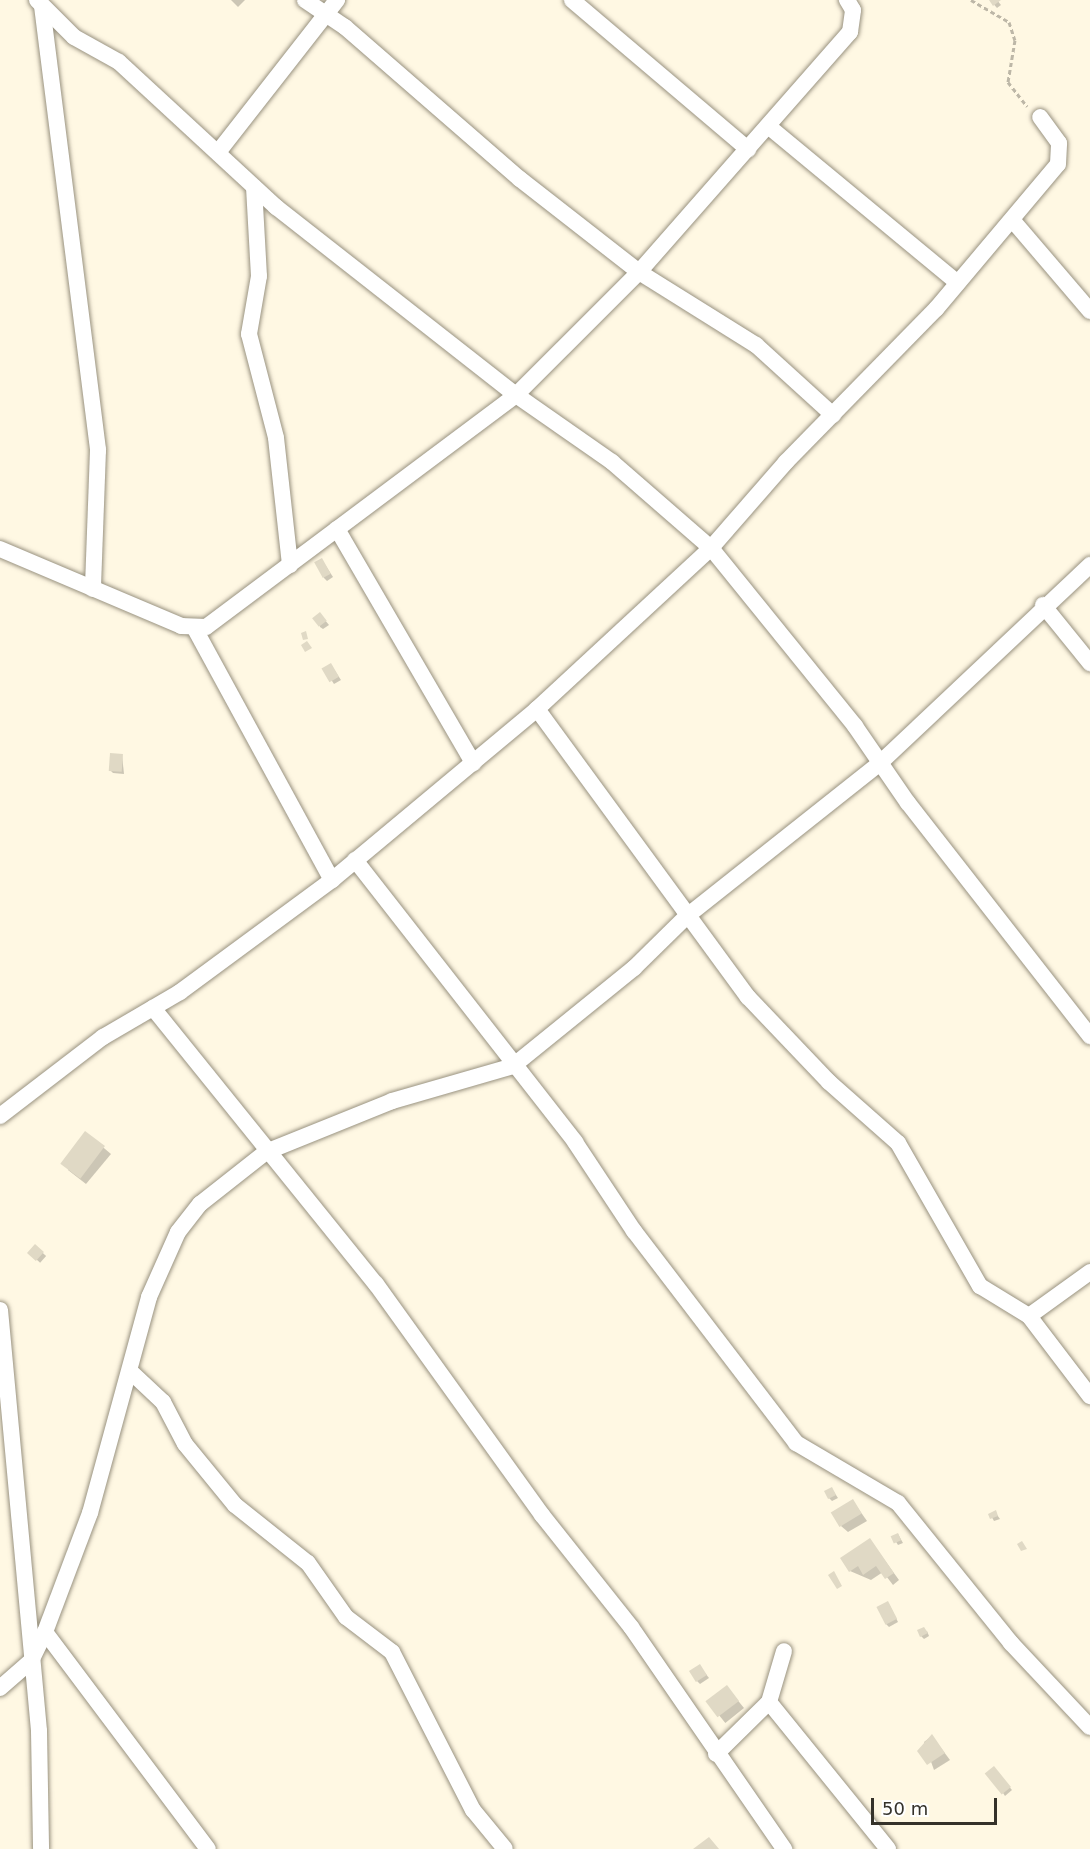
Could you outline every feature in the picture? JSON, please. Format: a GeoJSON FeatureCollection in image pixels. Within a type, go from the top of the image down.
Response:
{"type":"FeatureCollection","features":[{"type":"Feature","properties":{"kind":"street"},"geometry":{"type":"LineString","coordinates":[[305,0],[639,272],[756,345],[833,415]]}},
{"type":"Feature","properties":{"kind":"street"},"geometry":{"type":"LineString","coordinates":[[219,151],[337,0]]}},
{"type":"Feature","properties":{"kind":"street"},"geometry":{"type":"LineString","coordinates":[[572,0],[748,149]]}},
{"type":"Feature","properties":{"kind":"street"},"geometry":{"type":"LineString","coordinates":[[0,549],[195,629],[206,627],[516,395],[639,272],[850,32],[853,10],[847,0]]}},
{"type":"Feature","properties":{"kind":"street"},"geometry":{"type":"LineString","coordinates":[[39,3],[74,37],[119,62],[219,151],[254,187],[516,395],[612,462],[711,548],[1090,1036]]}},
{"type":"Feature","properties":{"kind":"street"},"geometry":{"type":"LineString","coordinates":[[39,3],[97,439],[93,589]]}},
{"type":"Feature","properties":{"kind":"street"},"geometry":{"type":"LineString","coordinates":[[0,1116],[104,1036],[153,1008],[265,934],[537,710],[711,548],[1014,222],[1058,164],[1059,143],[1040,117]]}},
{"type":"Feature","properties":{"kind":"street"},"geometry":{"type":"LineString","coordinates":[[768,126],[958,283]]}},
{"type":"Feature","properties":{"kind":"street"},"geometry":{"type":"LineString","coordinates":[[254,187],[259,276],[249,334],[276,438],[290,565]]}},
{"type":"Feature","properties":{"kind":"street"},"geometry":{"type":"LineString","coordinates":[[1014,222],[1090,311]]}},
{"type":"Feature","properties":{"kind":"street"},"geometry":{"type":"LineString","coordinates":[[337,530],[474,763]]}},
{"type":"Feature","properties":{"kind":"street"},"geometry":{"type":"LineString","coordinates":[[0,1688],[31,1661],[45,1632],[90,1513],[131,1372],[149,1297],[178,1232],[219,1186],[266,1152],[392,1101],[513,1066],[634,968],[687,916],[880,763],[1043,605],[1090,565]]}},
{"type":"Feature","properties":{"kind":"street"},"geometry":{"type":"LineString","coordinates":[[1043,605],[1090,663]]}},
{"type":"Feature","properties":{"kind":"street"},"geometry":{"type":"LineString","coordinates":[[195,629],[332,880]]}},
{"type":"Feature","properties":{"kind":"street"},"geometry":{"type":"LineString","coordinates":[[537,710],[748,996],[829,1082],[898,1143],[980,1286],[1029,1316],[1090,1396]]}},
{"type":"Feature","properties":{"kind":"street"},"geometry":{"type":"LineString","coordinates":[[356,860],[796,1443],[898,1503],[1011,1643],[1090,1727]]}},
{"type":"Feature","properties":{"kind":"street"},"geometry":{"type":"LineString","coordinates":[[153,1008],[266,1152],[411,1330],[542,1515],[631,1627],[716,1754],[784,1849]]}},
{"type":"Feature","properties":{"kind":"street"},"geometry":{"type":"LineString","coordinates":[[1029,1316],[1090,1272]]}},
{"type":"Feature","properties":{"kind":"street"},"geometry":{"type":"LineString","coordinates":[[0,1310],[5,1441],[39,1731],[41,1849]]}},
{"type":"Feature","properties":{"kind":"street"},"geometry":{"type":"LineString","coordinates":[[131,1372],[163,1402],[186,1444],[235,1505],[308,1563],[346,1617],[392,1652],[473,1810],[505,1849]]}},
{"type":"Feature","properties":{"kind":"street"},"geometry":{"type":"LineString","coordinates":[[45,1632],[208,1849]]}},
{"type":"Feature","properties":{"kind":"street"},"geometry":{"type":"LineString","coordinates":[[716,1754],[769,1702],[784,1651]]}},
{"type":"Feature","properties":{"kind":"street"},"geometry":{"type":"LineString","coordinates":[[769,1702],[888,1849]]}},
{"type":"Feature","properties":{"kind":"path"},"geometry":{"type":"LineString","coordinates":[[971,0],[1009,22],[1015,40],[1008,67],[1010,91],[1040,117]]}},
{"type":"Feature","properties":{"kind":"building"},"geometry":{"type":"Polygon","coordinates":[[[989,0],[1001,0],[993,6],[989,0]]]}},
{"type":"Feature","properties":{"kind":"building"},"geometry":{"type":"Polygon","coordinates":[[[322,558],[331,574],[323,578],[314,562],[322,558]]]}},
{"type":"Feature","properties":{"kind":"building"},"geometry":{"type":"Polygon","coordinates":[[[320,612],[327,621],[319,627],[312,618],[320,612]]]}},
{"type":"Feature","properties":{"kind":"building"},"geometry":{"type":"Polygon","coordinates":[[[306,631],[308,639],[303,640],[301,633],[306,631]]]}},
{"type":"Feature","properties":{"kind":"building"},"geometry":{"type":"Polygon","coordinates":[[[307,641],[312,648],[305,652],[301,645],[307,641]]]}},
{"type":"Feature","properties":{"kind":"building"},"geometry":{"type":"Polygon","coordinates":[[[331,663],[339,677],[329,682],[321,668],[331,663]]]}},
{"type":"Feature","properties":{"kind":"building"},"geometry":{"type":"Polygon","coordinates":[[[110,753],[123,754],[122,772],[109,771],[110,753]]]}},
{"type":"Feature","properties":{"kind":"building"},"geometry":{"type":"Polygon","coordinates":[[[85,1131],[105,1146],[80,1179],[60,1164],[85,1131]]]}},
{"type":"Feature","properties":{"kind":"building"},"geometry":{"type":"Polygon","coordinates":[[[35,1244],[44,1252],[36,1261],[27,1253],[35,1244]]]}},
{"type":"Feature","properties":{"kind":"building"},"geometry":{"type":"Polygon","coordinates":[[[832,1487],[836,1495],[828,1499],[824,1491],[832,1487]]]}},
{"type":"Feature","properties":{"kind":"building"},"geometry":{"type":"Polygon","coordinates":[[[853,1499],[862,1514],[839,1527],[831,1512],[853,1499]]]}},
{"type":"Feature","properties":{"kind":"building"},"geometry":{"type":"Polygon","coordinates":[[[996,1510],[998,1516],[990,1519],[988,1514],[996,1510]]]}},
{"type":"Feature","properties":{"kind":"building"},"geometry":{"type":"Polygon","coordinates":[[[898,1533],[901,1540],[894,1543],[891,1536],[898,1533]]]}},
{"type":"Feature","properties":{"kind":"building"},"geometry":{"type":"Polygon","coordinates":[[[870,1538],[894,1573],[885,1579],[876,1566],[863,1575],[858,1566],[849,1572],[840,1558],[870,1538]]]}},
{"type":"Feature","properties":{"kind":"building"},"geometry":{"type":"Polygon","coordinates":[[[1022,1541],[1027,1549],[1021,1551],[1017,1544],[1022,1541]]]}},
{"type":"Feature","properties":{"kind":"building"},"geometry":{"type":"Polygon","coordinates":[[[834,1571],[842,1586],[837,1589],[828,1575],[834,1571]]]}},
{"type":"Feature","properties":{"kind":"building"},"geometry":{"type":"Polygon","coordinates":[[[888,1601],[897,1619],[885,1625],[876,1607],[888,1601]]]}},
{"type":"Feature","properties":{"kind":"building"},"geometry":{"type":"Polygon","coordinates":[[[924,1627],[928,1633],[920,1637],[917,1630],[924,1627]]]}},
{"type":"Feature","properties":{"kind":"building"},"geometry":{"type":"Polygon","coordinates":[[[700,1664],[707,1675],[696,1682],[689,1671],[700,1664]]]}},
{"type":"Feature","properties":{"kind":"building"},"geometry":{"type":"Polygon","coordinates":[[[727,1685],[739,1701],[717,1717],[705,1701],[727,1685]]]}},
{"type":"Feature","properties":{"kind":"building"},"geometry":{"type":"Polygon","coordinates":[[[932,1734],[945,1753],[927,1765],[917,1751],[932,1734]]]}},
{"type":"Feature","properties":{"kind":"building"},"geometry":{"type":"Polygon","coordinates":[[[994,1766],[1011,1787],[1002,1795],[985,1774],[994,1766]]]}},
{"type":"Feature","properties":{"kind":"building"},"geometry":{"type":"Polygon","coordinates":[[[709,1837],[719,1849],[693,1849],[709,1837]]]}}]}
